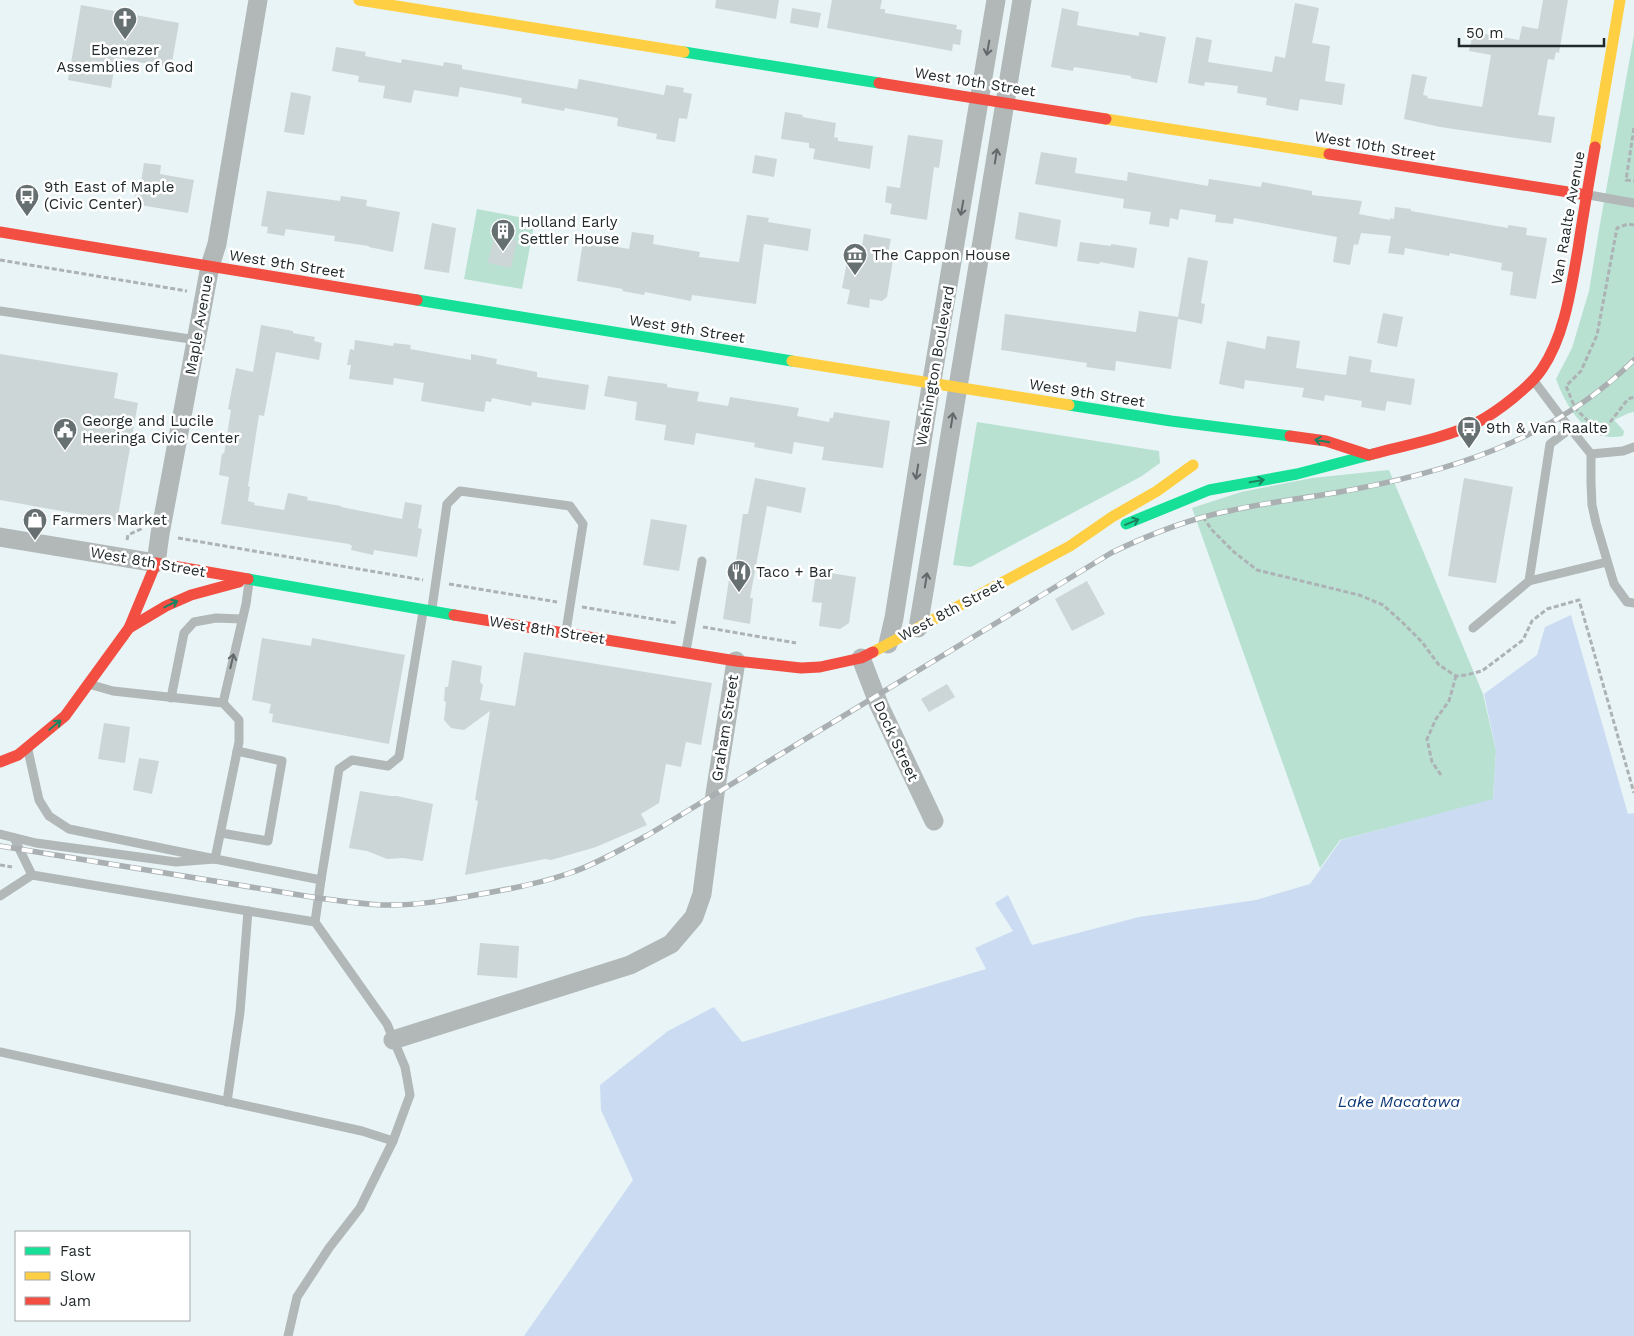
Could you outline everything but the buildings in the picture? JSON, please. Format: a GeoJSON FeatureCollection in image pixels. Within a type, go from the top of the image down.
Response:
{"type":"FeatureCollection","features":[{"type":"Feature","properties":{"kind":"street","name":"Maple Avenue"},"geometry":{"type":"LineString","coordinates":[[156,562],[210,266],[217,244],[258,0]]}},
{"type":"Feature","properties":{"kind":"street","name":"West 10th Street"},"geometry":{"type":"LineString","coordinates":[[359,0],[1587,195]]}},
{"type":"Feature","properties":{"kind":"street","name":"Washington Boulevard"},"geometry":{"type":"LineString","coordinates":[[888,644],[894,618],[996,0]]}},
{"type":"Feature","properties":{"kind":"street","name":"Washington Boulevard"},"geometry":{"type":"LineString","coordinates":[[918,628],[1022,0]]}},
{"type":"Feature","properties":{"kind":"street","name":"Van Raalte Avenue"},"geometry":{"type":"LineString","coordinates":[[1369,454],[1444,435],[1478,422],[1501,407],[1542,369],[1561,330],[1571,288],[1620,0]]}},
{"type":"Feature","properties":{"kind":"street","name":"West 9th Street"},"geometry":{"type":"LineString","coordinates":[[0,232],[958,388],[1171,421],[1326,441],[1369,454]]}},
{"type":"Feature","properties":{"kind":"street"},"geometry":{"type":"LineString","coordinates":[[1171,421],[1182,435]]}},
{"type":"Feature","properties":{"kind":"street","name":"West 8th Street"},"geometry":{"type":"LineString","coordinates":[[1070,546],[1209,490],[1297,474],[1369,454]]}},
{"type":"Feature","properties":{"kind":"street","name":"West 8th Street"},"geometry":{"type":"LineString","coordinates":[[0,537],[686,653],[801,668],[820,667],[861,658],[1070,546],[1112,517],[1196,468],[1209,490]]}},
{"type":"Feature","properties":{"kind":"street"},"geometry":{"type":"LineString","coordinates":[[0,762],[18,755],[65,716],[90,684],[129,628],[156,562]]}},
{"type":"Feature","properties":{"kind":"street"},"geometry":{"type":"LineString","coordinates":[[129,628],[191,594],[250,580]]}},
{"type":"Feature","properties":{"kind":"street","name":"Dock Street"},"geometry":{"type":"LineString","coordinates":[[861,658],[879,705],[934,821]]}},
{"type":"Feature","properties":{"kind":"street","name":"Graham Street"},"geometry":{"type":"LineString","coordinates":[[394,1040],[630,965],[671,944],[694,918],[702,894],[714,794],[736,661]]}},
{"type":"Feature","properties":{"kind":"lane"},"geometry":{"type":"LineString","coordinates":[[1587,195],[1634,203]]}},
{"type":"Feature","properties":{"kind":"lane"},"geometry":{"type":"LineString","coordinates":[[0,311],[197,340]]}},
{"type":"Feature","properties":{"kind":"lane"},"geometry":{"type":"LineString","coordinates":[[1533,378],[1591,454],[1592,505],[1607,562],[1614,584],[1627,602],[1634,603]]}},
{"type":"Feature","properties":{"kind":"lane"},"geometry":{"type":"LineString","coordinates":[[1530,581],[1550,444],[1571,428]]}},
{"type":"Feature","properties":{"kind":"lane"},"geometry":{"type":"LineString","coordinates":[[1591,454],[1623,452],[1634,447]]}},
{"type":"Feature","properties":{"kind":"lane"},"geometry":{"type":"LineString","coordinates":[[288,1336],[296,1297],[329,1248],[360,1208],[392,1141],[410,1095],[405,1067],[387,1024],[315,922],[339,770],[352,760],[388,766],[399,757],[428,610],[436,582],[447,504],[460,490],[570,506],[583,524],[566,633]]}},
{"type":"Feature","properties":{"kind":"lane"},"geometry":{"type":"LineString","coordinates":[[686,653],[702,561]]}},
{"type":"Feature","properties":{"kind":"lane"},"geometry":{"type":"LineString","coordinates":[[1473,628],[1530,581],[1607,562]]}},
{"type":"Feature","properties":{"kind":"lane"},"geometry":{"type":"LineString","coordinates":[[222,703],[250,580]]}},
{"type":"Feature","properties":{"kind":"lane"},"geometry":{"type":"LineString","coordinates":[[171,698],[184,634],[194,622],[216,618],[242,619]]}},
{"type":"Feature","properties":{"kind":"lane"},"geometry":{"type":"LineString","coordinates":[[90,684],[113,691],[222,703],[238,720],[238,751],[215,859]]}},
{"type":"Feature","properties":{"kind":"lane"},"geometry":{"type":"LineString","coordinates":[[27,748],[39,800],[49,816],[69,829],[321,880]]}},
{"type":"Feature","properties":{"kind":"lane"},"geometry":{"type":"LineString","coordinates":[[221,833],[268,841],[282,761],[238,751]]}},
{"type":"Feature","properties":{"kind":"lane"},"geometry":{"type":"LineString","coordinates":[[0,834],[36,843],[176,862],[215,859]]}},
{"type":"Feature","properties":{"kind":"lane"},"geometry":{"type":"LineString","coordinates":[[14,838],[32,875]]}},
{"type":"Feature","properties":{"kind":"lane"},"geometry":{"type":"LineString","coordinates":[[0,896],[32,875],[315,922]]}},
{"type":"Feature","properties":{"kind":"lane"},"geometry":{"type":"LineString","coordinates":[[227,1102],[240,1012],[248,911]]}},
{"type":"Feature","properties":{"kind":"lane"},"geometry":{"type":"LineString","coordinates":[[0,1052],[362,1131],[392,1141]]}},
{"type":"Feature","properties":{"kind":"path"},"geometry":{"type":"LineString","coordinates":[[1634,128],[1626,180],[1634,181]]}},
{"type":"Feature","properties":{"kind":"path"},"geometry":{"type":"LineString","coordinates":[[1634,225],[1628,224],[1617,228],[1597,335],[1581,371],[1566,386],[1575,408],[1601,434],[1628,399],[1634,397]]}},
{"type":"Feature","properties":{"kind":"path"},"geometry":{"type":"LineString","coordinates":[[0,260],[186,291]]}},
{"type":"Feature","properties":{"kind":"path"},"geometry":{"type":"LineString","coordinates":[[1200,512],[1212,530],[1256,570],[1359,595],[1382,605],[1422,642],[1439,665],[1456,676],[1482,671],[1523,640],[1532,621],[1547,608],[1579,600],[1634,793]]}},
{"type":"Feature","properties":{"kind":"path"},"geometry":{"type":"LineString","coordinates":[[141,530],[191,541],[805,644]]}},
{"type":"Feature","properties":{"kind":"path"},"geometry":{"type":"LineString","coordinates":[[1441,775],[1432,762],[1427,740],[1436,719],[1449,701],[1456,676]]}},
{"type":"Feature","properties":{"kind":"green space"},"geometry":{"type":"Polygon","coordinates":[[[1634,35],[1634,412],[1614,420],[1624,431],[1623,436],[1610,437],[1589,429],[1580,421],[1566,401],[1556,379],[1572,348],[1589,291],[1634,35]]]}},
{"type":"Feature","properties":{"kind":"green space"},"geometry":{"type":"Polygon","coordinates":[[[477,209],[535,220],[522,289],[464,279],[477,209]]]}},
{"type":"Feature","properties":{"kind":"green space"},"geometry":{"type":"Polygon","coordinates":[[[977,422],[1159,451],[1160,463],[1142,476],[971,567],[953,565],[977,422]]]}},
{"type":"Feature","properties":{"kind":"green space"},"geometry":{"type":"Polygon","coordinates":[[[1389,470],[1483,694],[1496,751],[1493,800],[1340,840],[1320,868],[1192,508],[1241,492],[1312,478],[1389,470]]]}},
{"type":"Feature","properties":{"kind":"water","name":"Lake Macatawa"},"geometry":{"type":"Polygon","coordinates":[[[1571,615],[1628,814],[1634,813],[1634,1336],[524,1336],[633,1180],[601,1110],[600,1085],[668,1031],[714,1007],[742,1042],[986,969],[975,948],[1013,931],[995,903],[1008,895],[1032,945],[1139,917],[1256,900],[1310,884],[1341,840],[1493,799],[1496,751],[1484,694],[1537,655],[1545,627],[1571,615]]]}},
{"type":"Feature","properties":{"kind":"railway"},"geometry":{"type":"LineString","coordinates":[[0,846],[318,898],[383,905],[420,904],[515,888],[559,877],[610,856],[648,835],[1111,553],[1139,540],[1198,518],[1415,476],[1495,450],[1532,433],[1568,412],[1602,388],[1634,360]]}},
{"type":"Feature","properties":{"kind":"traffic: fast"},"geometry":{"type":"LineString","coordinates":[[684,52],[879,83]]}},
{"type":"Feature","properties":{"kind":"traffic: fast"},"geometry":{"type":"LineString","coordinates":[[417,300],[792,361]]}},
{"type":"Feature","properties":{"kind":"traffic: fast"},"geometry":{"type":"LineString","coordinates":[[1069,405],[1171,421],[1290,436]]}},
{"type":"Feature","properties":{"kind":"traffic: fast"},"geometry":{"type":"LineString","coordinates":[[1126,524],[1209,490],[1297,474],[1373,454]]}},
{"type":"Feature","properties":{"kind":"traffic: fast"},"geometry":{"type":"LineString","coordinates":[[248,579],[454,615]]}},
{"type":"Feature","properties":{"kind":"traffic: slow"},"geometry":{"type":"LineString","coordinates":[[359,0],[684,52]]}},
{"type":"Feature","properties":{"kind":"traffic: slow"},"geometry":{"type":"LineString","coordinates":[[1595,147],[1620,0]]}},
{"type":"Feature","properties":{"kind":"traffic: slow"},"geometry":{"type":"LineString","coordinates":[[1106,119],[1329,154]]}},
{"type":"Feature","properties":{"kind":"traffic: slow"},"geometry":{"type":"LineString","coordinates":[[792,361],[1069,405]]}},
{"type":"Feature","properties":{"kind":"traffic: slow"},"geometry":{"type":"LineString","coordinates":[[873,652],[1070,546],[1112,517],[1157,491],[1193,465]]}},
{"type":"Feature","properties":{"kind":"traffic: jam"},"geometry":{"type":"LineString","coordinates":[[879,83],[1106,119]]}},
{"type":"Feature","properties":{"kind":"traffic: jam"},"geometry":{"type":"LineString","coordinates":[[1373,454],[1440,437],[1466,428],[1494,412],[1537,376],[1550,356],[1566,311],[1595,147]]}},
{"type":"Feature","properties":{"kind":"traffic: jam"},"geometry":{"type":"LineString","coordinates":[[1329,154],[1587,195]]}},
{"type":"Feature","properties":{"kind":"traffic: jam"},"geometry":{"type":"LineString","coordinates":[[0,232],[417,300]]}},
{"type":"Feature","properties":{"kind":"traffic: jam"},"geometry":{"type":"LineString","coordinates":[[1290,436],[1326,441],[1369,455]]}},
{"type":"Feature","properties":{"kind":"traffic: jam"},"geometry":{"type":"LineString","coordinates":[[0,762],[18,755],[65,716],[129,628],[156,563],[248,579]]}},
{"type":"Feature","properties":{"kind":"traffic: jam"},"geometry":{"type":"LineString","coordinates":[[129,628],[166,606],[191,595],[239,582]]}},
{"type":"Feature","properties":{"kind":"traffic: jam"},"geometry":{"type":"LineString","coordinates":[[454,615],[736,661],[801,668],[820,667],[861,658],[873,652]]}},
{"type":"Feature","properties":{"kind":"place","name":"Ebenezer Assemblies of God"},"geometry":{"type":"Point","coordinates":[125,40]}},
{"type":"Feature","properties":{"kind":"place","name":"9th East of Maple (Civic Center)"},"geometry":{"type":"Point","coordinates":[27,217]}},
{"type":"Feature","properties":{"kind":"place","name":"Holland Early Settler House"},"geometry":{"type":"Point","coordinates":[503,252]}},
{"type":"Feature","properties":{"kind":"place","name":"The Cappon House"},"geometry":{"type":"Point","coordinates":[855,276]}},
{"type":"Feature","properties":{"kind":"place","name":"9th & Van Raalte"},"geometry":{"type":"Point","coordinates":[1469,449]}},
{"type":"Feature","properties":{"kind":"place","name":"George and Lucile Heeringa Civic Center"},"geometry":{"type":"Point","coordinates":[65,451]}},
{"type":"Feature","properties":{"kind":"place","name":"Farmers Market"},"geometry":{"type":"Point","coordinates":[35,541]}},
{"type":"Feature","properties":{"kind":"place","name":"Taco + Bar"},"geometry":{"type":"Point","coordinates":[739,593]}}]}
